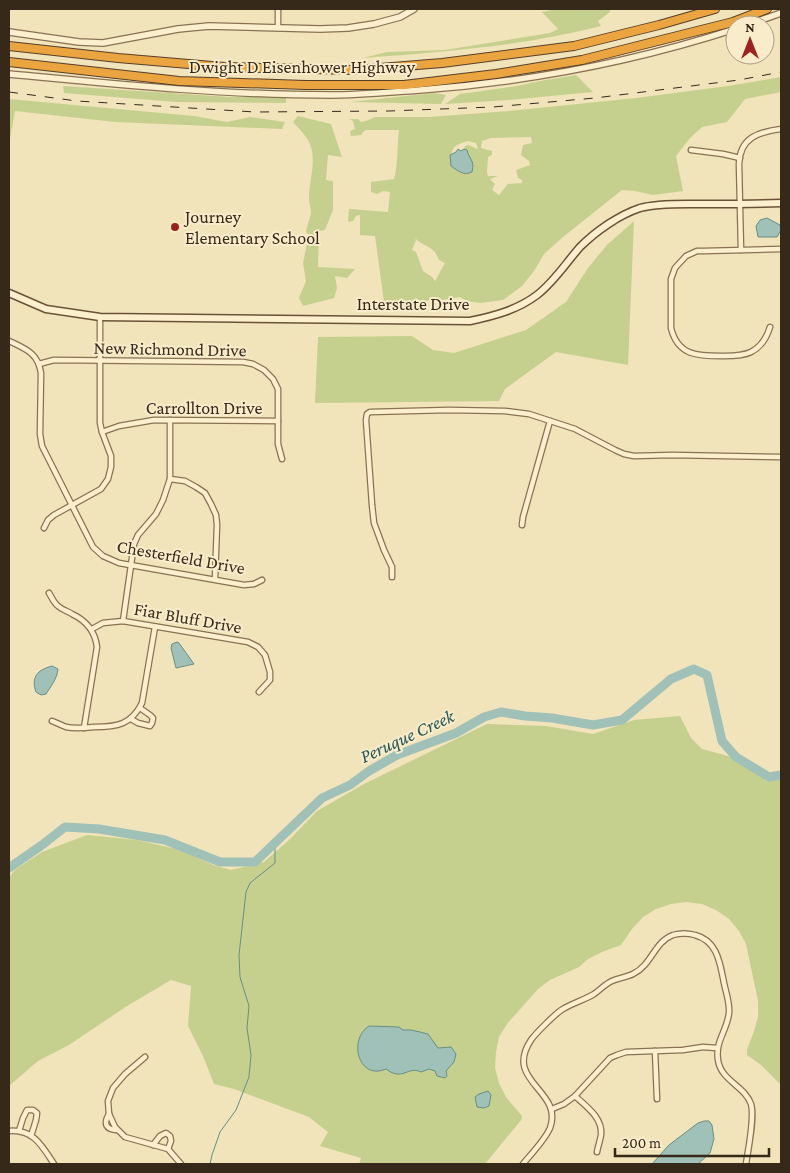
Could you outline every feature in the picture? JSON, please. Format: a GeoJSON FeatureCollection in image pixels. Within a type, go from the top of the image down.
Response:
{"type":"FeatureCollection","features":[{"type":"Feature","properties":{"kind":"highway","name":"Dwight D Eisenhower Highway"},"geometry":{"type":"LineString","coordinates":[[9,46],[224,67],[355,70],[442,63],[574,46],[715,9]]}},
{"type":"Feature","properties":{"kind":"highway","name":"Dwight D Eisenhower Highway"},"geometry":{"type":"LineString","coordinates":[[9,62],[179,81],[306,85],[404,85],[496,74],[582,60],[733,22],[766,9]]}},
{"type":"Feature","properties":{"kind":"main road","name":"Interstate Drive"},"geometry":{"type":"LineString","coordinates":[[9,293],[46,309],[100,316],[470,321],[507,312],[532,298],[544,289],[580,247],[599,230],[618,218],[641,208],[675,204],[781,203]]}},
{"type":"Feature","properties":{"kind":"street"},"geometry":{"type":"LineString","coordinates":[[278,9],[278,28]]}},
{"type":"Feature","properties":{"kind":"street"},"geometry":{"type":"LineString","coordinates":[[9,32],[79,42],[103,43],[185,28],[209,26],[348,28],[400,17],[414,9]]}},
{"type":"Feature","properties":{"kind":"street"},"geometry":{"type":"LineString","coordinates":[[9,74],[194,90],[280,94],[367,94],[459,87],[518,80],[575,70],[660,51],[725,32]]}},
{"type":"Feature","properties":{"kind":"street"},"geometry":{"type":"LineString","coordinates":[[741,250],[740,158],[748,140],[762,132],[781,129]]}},
{"type":"Feature","properties":{"kind":"street"},"geometry":{"type":"LineString","coordinates":[[691,150],[740,158]]}},
{"type":"Feature","properties":{"kind":"street"},"geometry":{"type":"LineString","coordinates":[[770,328],[763,342],[752,352],[740,355],[703,356],[692,353],[678,344],[672,333],[670,285],[672,273],[678,264],[686,256],[697,252],[781,249]]}},
{"type":"Feature","properties":{"kind":"street"},"geometry":{"type":"LineString","coordinates":[[44,528],[54,514],[101,489],[108,479],[111,456],[100,423],[100,316]]}},
{"type":"Feature","properties":{"kind":"street"},"geometry":{"type":"LineString","coordinates":[[9,341],[32,354],[40,364]]}},
{"type":"Feature","properties":{"kind":"street","name":"New Richmond Drive"},"geometry":{"type":"LineString","coordinates":[[40,364],[54,360],[243,362],[253,364],[264,370],[273,379],[278,389],[278,444],[282,459]]}},
{"type":"Feature","properties":{"kind":"street","name":"Chesterfield Drive"},"geometry":{"type":"LineString","coordinates":[[40,364],[40,434],[42,446],[93,547],[103,556],[119,563],[244,585],[254,584],[262,580]]}},
{"type":"Feature","properties":{"kind":"street"},"geometry":{"type":"LineString","coordinates":[[392,578],[392,567],[374,523],[366,420],[367,414],[370,412],[492,410],[529,414],[575,430],[624,454],[634,456],[781,457]]}},
{"type":"Feature","properties":{"kind":"street","name":"Carrollton Drive"},"geometry":{"type":"LineString","coordinates":[[102,432],[136,422],[154,420],[278,421]]}},
{"type":"Feature","properties":{"kind":"street"},"geometry":{"type":"LineString","coordinates":[[123,621],[134,544],[138,535],[156,514],[170,479],[170,420]]}},
{"type":"Feature","properties":{"kind":"street"},"geometry":{"type":"LineString","coordinates":[[522,525],[550,421]]}},
{"type":"Feature","properties":{"kind":"street"},"geometry":{"type":"LineString","coordinates":[[170,479],[185,481],[205,493],[214,509],[217,525],[215,579]]}},
{"type":"Feature","properties":{"kind":"street"},"geometry":{"type":"LineString","coordinates":[[49,593],[59,608],[80,617],[92,629],[96,638],[84,728]]}},
{"type":"Feature","properties":{"kind":"street","name":"Fiar Bluff Drive"},"geometry":{"type":"LineString","coordinates":[[92,629],[104,623],[123,621],[248,642],[258,647],[264,655],[270,672],[270,680],[259,692]]}},
{"type":"Feature","properties":{"kind":"street"},"geometry":{"type":"LineString","coordinates":[[52,721],[68,727],[112,727],[123,724],[138,712],[142,703],[155,627]]}},
{"type":"Feature","properties":{"kind":"street"},"geometry":{"type":"LineString","coordinates":[[130,719],[150,726],[153,718],[140,708]]}},
{"type":"Feature","properties":{"kind":"street"},"geometry":{"type":"LineString","coordinates":[[523,1164],[547,1134],[552,1120],[552,1109],[545,1096],[530,1080],[525,1069],[524,1058],[532,1039],[560,1010],[593,995],[611,981],[640,970],[659,944],[672,936],[686,933],[700,936],[707,940],[716,952],[728,1000],[729,1012],[717,1048],[719,1066],[722,1072],[747,1097],[752,1109],[746,1164]]}},
{"type":"Feature","properties":{"kind":"street"},"geometry":{"type":"LineString","coordinates":[[552,1109],[564,1104],[575,1096],[610,1058],[616,1055],[626,1052],[683,1050],[703,1047],[717,1048]]}},
{"type":"Feature","properties":{"kind":"street"},"geometry":{"type":"LineString","coordinates":[[655,1051],[657,1099]]}},
{"type":"Feature","properties":{"kind":"street"},"geometry":{"type":"LineString","coordinates":[[145,1057],[125,1074],[113,1088],[108,1102],[109,1114],[115,1128],[125,1137],[168,1148],[180,1164]]}},
{"type":"Feature","properties":{"kind":"street"},"geometry":{"type":"LineString","coordinates":[[575,1096],[592,1112],[599,1122],[602,1133],[597,1152]]}},
{"type":"Feature","properties":{"kind":"street"},"geometry":{"type":"LineString","coordinates":[[19,1132],[27,1110],[33,1110],[37,1113],[31,1136]]}},
{"type":"Feature","properties":{"kind":"street"},"geometry":{"type":"LineString","coordinates":[[9,1132],[19,1132],[36,1139],[54,1164]]}},
{"type":"Feature","properties":{"kind":"street"},"geometry":{"type":"LineString","coordinates":[[153,1145],[160,1136],[166,1133],[170,1136],[171,1141],[168,1148]]}},
{"type":"Feature","properties":{"kind":"green space"},"geometry":{"type":"Polygon","coordinates":[[[556,9],[610,9],[610,12],[598,21],[601,26],[543,39],[453,51],[363,58],[387,52],[445,50],[550,33],[558,29],[542,12],[556,9]]]}},
{"type":"Feature","properties":{"kind":"green space"},"geometry":{"type":"Polygon","coordinates":[[[576,75],[593,92],[445,104],[460,94],[576,75]]]}},
{"type":"Feature","properties":{"kind":"green space"},"geometry":{"type":"Polygon","coordinates":[[[781,77],[781,92],[745,99],[727,122],[702,127],[690,138],[676,156],[683,191],[653,195],[622,190],[544,254],[522,286],[503,300],[480,303],[467,301],[460,297],[443,300],[437,298],[416,304],[385,309],[375,236],[360,235],[360,215],[356,216],[353,221],[348,222],[349,209],[388,212],[390,192],[383,191],[377,194],[371,192],[371,182],[394,179],[399,130],[365,130],[361,135],[351,136],[350,131],[355,129],[353,121],[349,119],[358,119],[361,122],[375,117],[429,117],[509,111],[728,86],[781,77]],[[531,137],[491,138],[482,141],[481,148],[492,151],[492,155],[488,157],[487,172],[488,176],[498,176],[490,179],[495,184],[492,190],[499,195],[508,184],[522,183],[522,180],[518,178],[516,170],[530,165],[529,161],[521,155],[523,145],[532,143],[531,137]],[[468,141],[453,149],[451,166],[467,153],[467,150],[464,149],[465,146],[468,145],[478,149],[476,143],[468,141]],[[415,238],[412,250],[416,252],[423,271],[435,281],[445,263],[439,260],[431,249],[415,238]]]}},
{"type":"Feature","properties":{"kind":"green space"},"geometry":{"type":"Polygon","coordinates":[[[63,86],[230,97],[286,97],[286,103],[176,102],[64,93],[63,86]]]}},
{"type":"Feature","properties":{"kind":"green space"},"geometry":{"type":"Polygon","coordinates":[[[434,93],[446,95],[441,104],[350,102],[434,93]]]}},
{"type":"Feature","properties":{"kind":"green space"},"geometry":{"type":"Polygon","coordinates":[[[9,99],[194,116],[227,122],[250,117],[285,122],[282,129],[115,122],[15,111],[9,144],[9,99]]]}},
{"type":"Feature","properties":{"kind":"green space"},"geometry":{"type":"Polygon","coordinates":[[[298,116],[331,124],[342,157],[328,155],[326,180],[333,181],[333,210],[325,230],[319,231],[318,267],[355,269],[347,278],[335,276],[337,288],[334,298],[303,306],[299,298],[306,281],[303,263],[307,244],[311,237],[306,232],[311,213],[309,192],[313,160],[308,140],[293,122],[298,116]]]}},
{"type":"Feature","properties":{"kind":"green space"},"geometry":{"type":"Polygon","coordinates":[[[634,221],[628,365],[556,352],[505,389],[499,401],[315,403],[318,337],[412,336],[433,350],[454,353],[526,330],[566,302],[588,268],[607,245],[634,221]]]}},
{"type":"Feature","properties":{"kind":"green space"},"geometry":{"type":"Polygon","coordinates":[[[680,716],[691,738],[702,749],[728,756],[757,771],[766,781],[781,778],[781,1085],[761,1065],[747,1055],[758,1017],[758,1001],[746,944],[739,931],[729,919],[716,910],[702,904],[686,902],[656,909],[643,917],[621,945],[602,952],[588,959],[579,967],[550,980],[538,989],[507,1024],[499,1037],[495,1068],[499,1083],[506,1097],[522,1116],[522,1119],[485,1164],[359,1164],[361,1158],[320,1146],[328,1132],[309,1117],[234,1089],[214,1084],[188,1026],[191,986],[171,980],[127,1006],[69,1045],[38,1061],[9,1086],[9,877],[16,869],[42,852],[87,835],[137,840],[181,850],[213,865],[231,870],[264,862],[317,811],[364,784],[487,724],[546,726],[593,734],[634,720],[680,716]]]}},
{"type":"Feature","properties":{"kind":"water"},"geometry":{"type":"Polygon","coordinates":[[[458,149],[461,151],[467,150],[472,162],[472,172],[464,173],[451,166],[450,155],[458,149]]]}},
{"type":"Feature","properties":{"kind":"water"},"geometry":{"type":"Polygon","coordinates":[[[767,218],[780,225],[781,230],[777,237],[758,237],[756,226],[760,220],[767,218]]]}},
{"type":"Feature","properties":{"kind":"water"},"geometry":{"type":"Polygon","coordinates":[[[177,642],[194,664],[176,668],[171,648],[172,644],[177,642]]]}},
{"type":"Feature","properties":{"kind":"water"},"geometry":{"type":"Polygon","coordinates":[[[52,666],[58,669],[54,682],[46,694],[41,695],[36,692],[34,682],[36,675],[52,666]]]}},
{"type":"Feature","properties":{"kind":"water"},"geometry":{"type":"Polygon","coordinates":[[[369,1026],[399,1027],[403,1030],[428,1034],[438,1048],[451,1047],[456,1054],[454,1062],[446,1071],[447,1076],[445,1078],[437,1076],[435,1071],[429,1069],[421,1072],[414,1070],[394,1074],[386,1069],[376,1071],[369,1069],[359,1057],[358,1048],[363,1032],[369,1026]]]}},
{"type":"Feature","properties":{"kind":"water"},"geometry":{"type":"Polygon","coordinates":[[[488,1091],[491,1095],[489,1106],[484,1108],[477,1107],[475,1097],[488,1091]]]}},
{"type":"Feature","properties":{"kind":"water"},"geometry":{"type":"Polygon","coordinates":[[[709,1121],[712,1125],[714,1139],[710,1153],[698,1164],[652,1164],[669,1145],[698,1123],[709,1121]]]}},
{"type":"Feature","properties":{"kind":"waterway"},"geometry":{"type":"LineString","coordinates":[[781,551],[781,571]]}},
{"type":"Feature","properties":{"kind":"waterway","name":"Peruque Creek"},"geometry":{"type":"LineString","coordinates":[[9,868],[65,827],[99,829],[165,840],[220,862],[255,862],[322,798],[350,785],[369,771],[397,755],[456,733],[484,717],[501,712],[593,725],[622,720],[671,679],[694,669],[707,675],[722,741],[736,757],[769,777],[781,775]]}},
{"type":"Feature","properties":{"kind":"waterway"},"geometry":{"type":"LineString","coordinates":[[210,1164],[220,1132],[236,1110],[249,1077],[251,1055],[247,1028],[249,1006],[240,977],[239,955],[246,892],[250,883],[275,863],[275,842]]}},
{"type":"Feature","properties":{"kind":"railway"},"geometry":{"type":"LineString","coordinates":[[9,92],[77,101],[255,112],[389,111],[493,107],[595,98],[739,80],[781,72]]}},
{"type":"Feature","properties":{"kind":"place","name":"Journey Elementary School"},"geometry":{"type":"Point","coordinates":[175,227]}}]}
